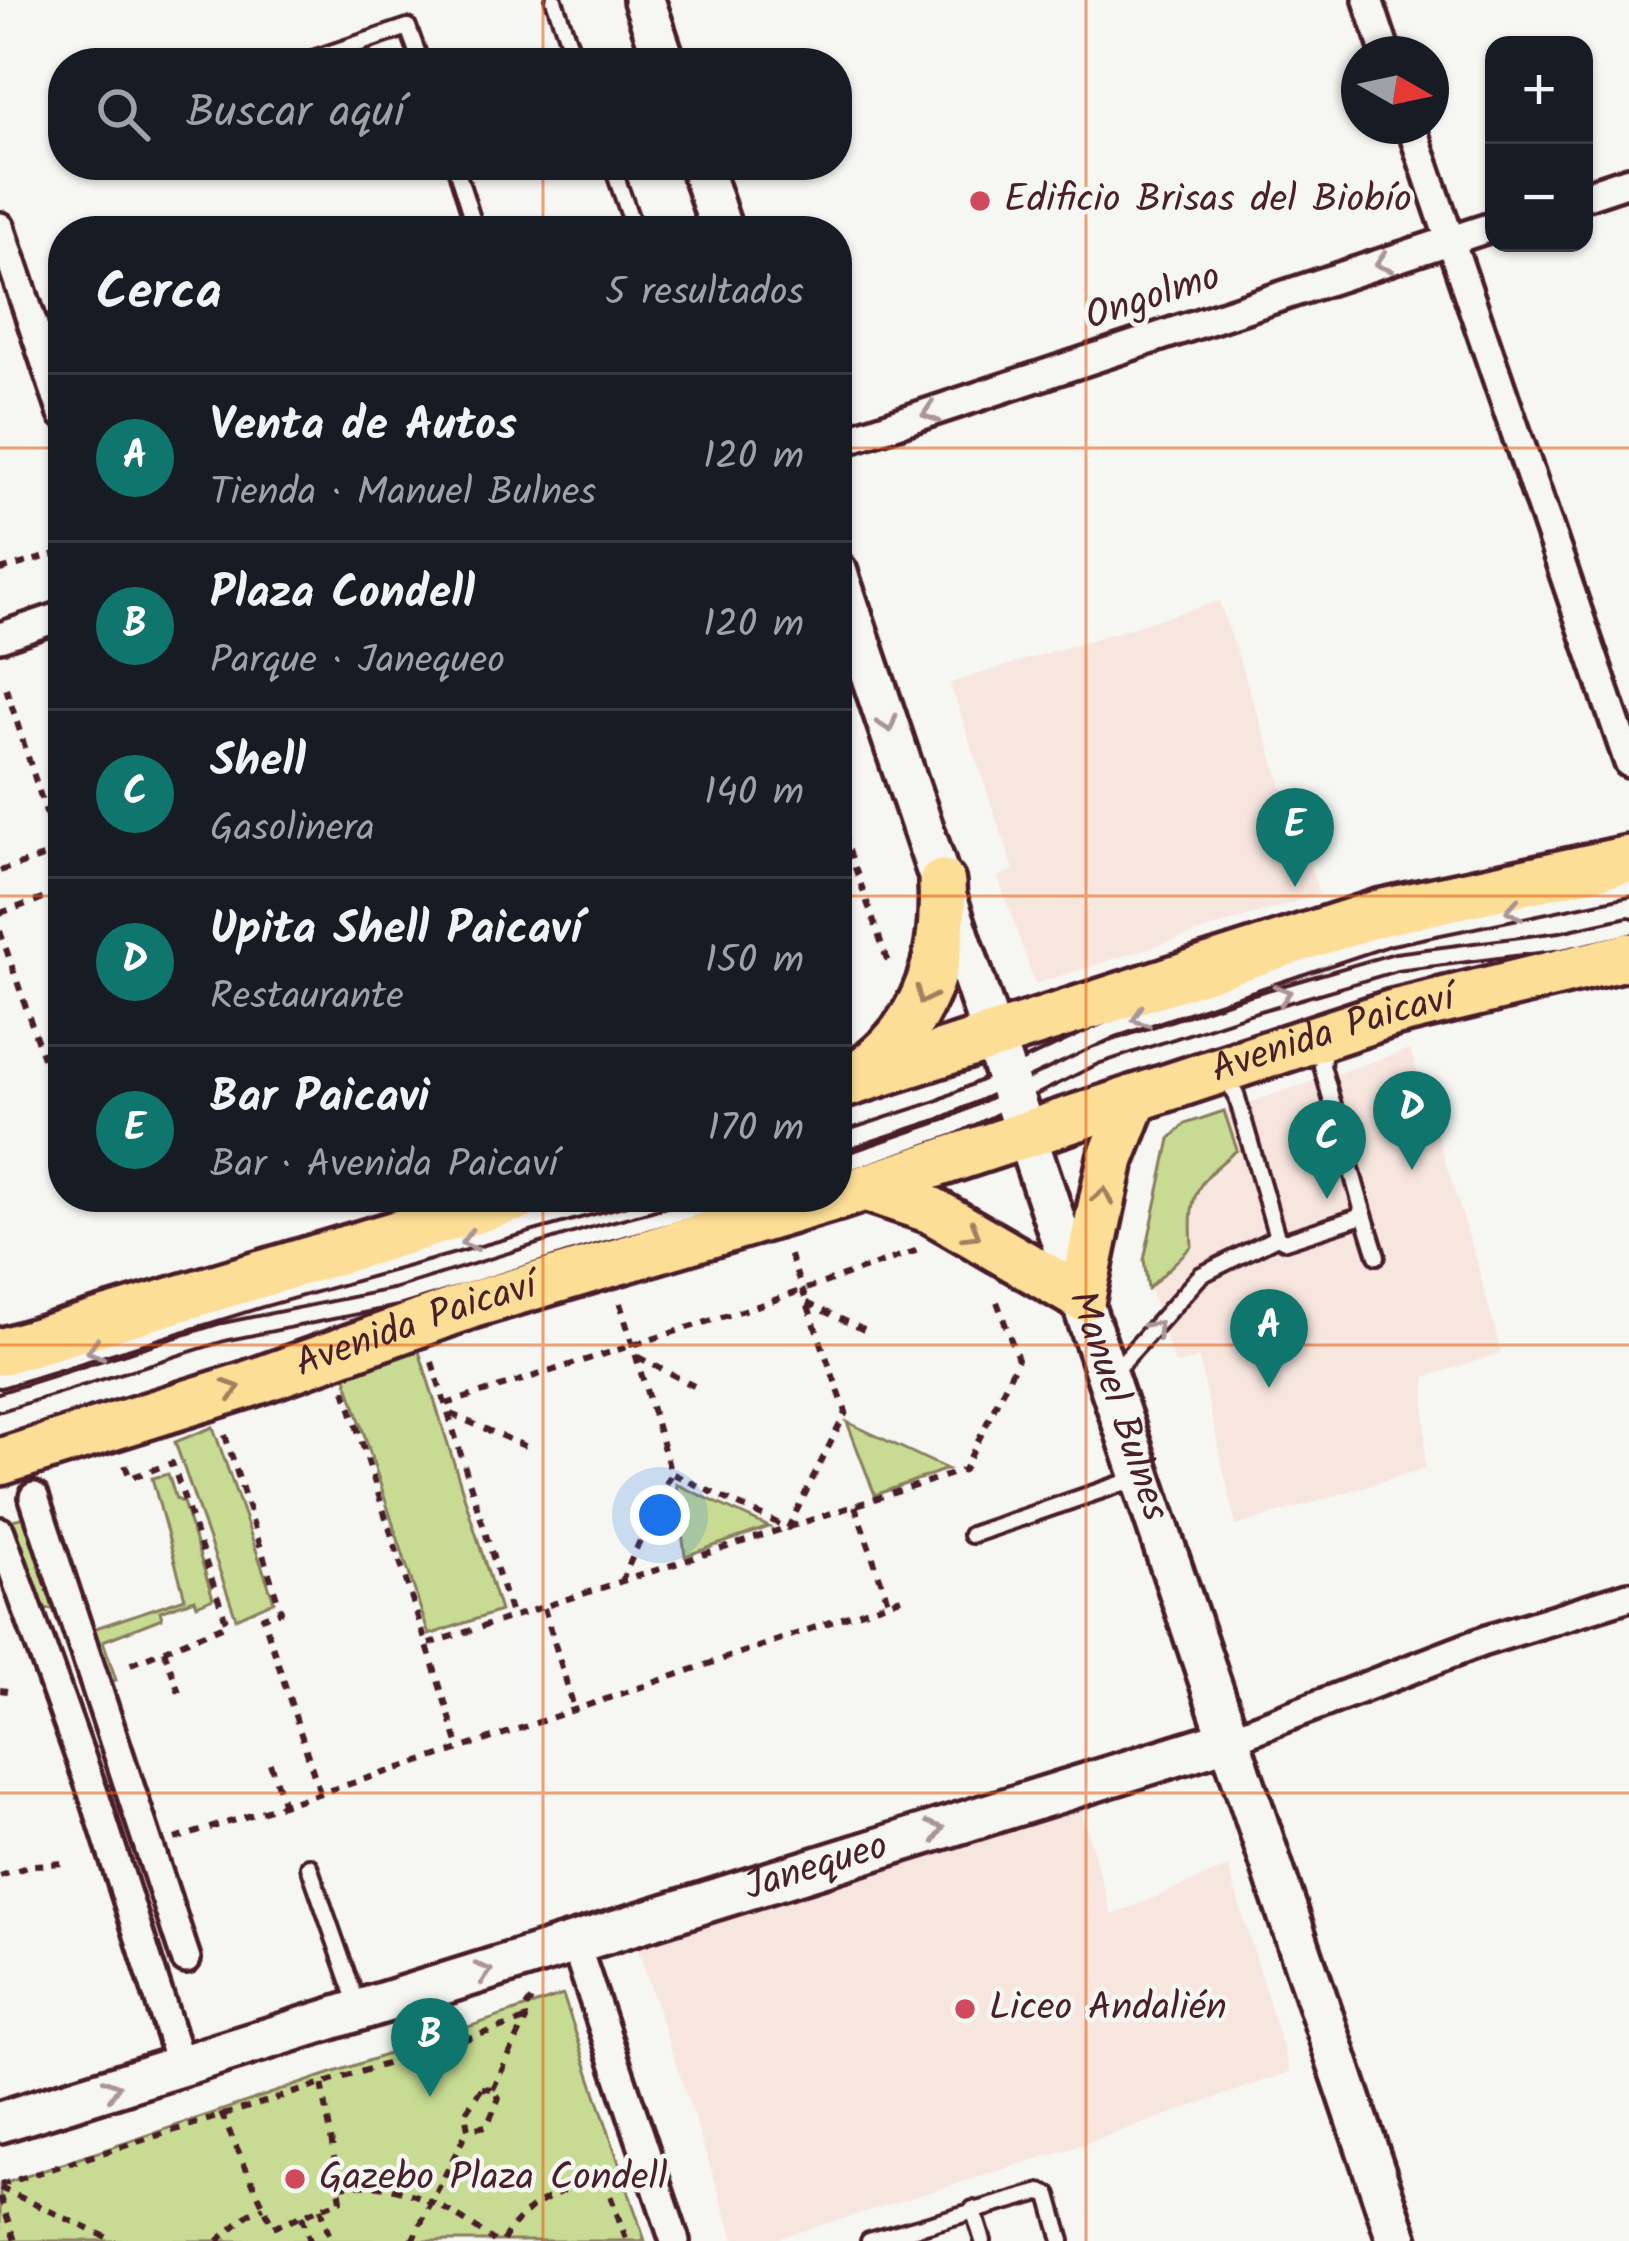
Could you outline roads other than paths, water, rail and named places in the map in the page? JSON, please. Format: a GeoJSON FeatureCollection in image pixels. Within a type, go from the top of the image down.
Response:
{"type":"FeatureCollection","features":[{"type":"Feature","properties":{"kind":"main road"},"geometry":{"type":"LineString","coordinates":[[644,0],[660,48]]}},
{"type":"Feature","properties":{"kind":"main road"},"geometry":{"type":"LineString","coordinates":[[705,180],[717,216]]}},
{"type":"Feature","properties":{"kind":"main road","name":"Manuel Bulnes"},"geometry":{"type":"LineString","coordinates":[[852,618],[1398,2241]]}},
{"type":"Feature","properties":{"kind":"main road","name":"Avenida Paicaví"},"geometry":{"type":"LineString","coordinates":[[852,1182],[1009,1086],[1378,913],[1629,859]]}},
{"type":"Feature","properties":{"kind":"main road"},"geometry":{"type":"LineString","coordinates":[[852,1075],[892,1044],[919,1009],[937,965],[942,883]]}},
{"type":"Feature","properties":{"kind":"main road","name":"Avenida Paicaví"},"geometry":{"type":"LineString","coordinates":[[852,1086],[1009,1086],[1135,1098],[1227,1083],[1324,1051],[1427,1004],[1629,956]]}},
{"type":"Feature","properties":{"kind":"main road"},"geometry":{"type":"LineString","coordinates":[[852,1189],[931,1210],[1082,1298],[1111,1159],[1135,1098]]}},
{"type":"Feature","properties":{"kind":"main road","name":"Avenida Paicaví"},"geometry":{"type":"LineString","coordinates":[[0,1462],[765,1212]]}},
{"type":"Feature","properties":{"kind":"main road"},"geometry":{"type":"LineString","coordinates":[[0,1352],[208,1288],[407,1213]]}},
{"type":"Feature","properties":{"kind":"main road","name":"Janequeo"},"geometry":{"type":"LineString","coordinates":[[0,2122],[1227,1740]]}},
{"type":"Feature","properties":{"kind":"street"},"geometry":{"type":"LineString","coordinates":[[1368,0],[1381,36]]}},
{"type":"Feature","properties":{"kind":"street"},"geometry":{"type":"LineString","coordinates":[[1417,144],[1629,764]]}},
{"type":"Feature","properties":{"kind":"street"},"geometry":{"type":"LineString","coordinates":[[1593,193],[1629,181]]}},
{"type":"Feature","properties":{"kind":"street"},"geometry":{"type":"LineString","coordinates":[[0,227],[48,369]]}},
{"type":"Feature","properties":{"kind":"street","name":"Ongolmo"},"geometry":{"type":"LineString","coordinates":[[852,438],[1485,229]]}},
{"type":"Feature","properties":{"kind":"street"},"geometry":{"type":"LineString","coordinates":[[0,637],[48,621]]}},
{"type":"Feature","properties":{"kind":"street"},"geometry":{"type":"LineString","coordinates":[[34,1497],[187,1958]]}},
{"type":"Feature","properties":{"kind":"street"},"geometry":{"type":"LineString","coordinates":[[0,1532],[96,1801],[181,2066]]}},
{"type":"Feature","properties":{"kind":"street","name":"Janequeo"},"geometry":{"type":"LineString","coordinates":[[1227,1740],[1484,1640],[1629,1596]]}},
{"type":"Feature","properties":{"kind":"street"},"geometry":{"type":"LineString","coordinates":[[575,1943],[675,2241]]}},
{"type":"Feature","properties":{"kind":"lane"},"geometry":{"type":"LineString","coordinates":[[554,0],[571,48]]}},
{"type":"Feature","properties":{"kind":"lane"},"geometry":{"type":"LineString","coordinates":[[346,48],[408,27],[416,48]]}},
{"type":"Feature","properties":{"kind":"lane"},"geometry":{"type":"LineString","coordinates":[[460,180],[471,216]]}},
{"type":"Feature","properties":{"kind":"lane"},"geometry":{"type":"LineString","coordinates":[[617,180],[630,216]]}},
{"type":"Feature","properties":{"kind":"lane"},"geometry":{"type":"LineString","coordinates":[[1009,1086],[1150,1014],[1387,937],[1629,887]]}},
{"type":"Feature","properties":{"kind":"lane"},"geometry":{"type":"LineString","coordinates":[[852,1138],[1122,1045],[1377,967],[1629,926]]}},
{"type":"Feature","properties":{"kind":"lane"},"geometry":{"type":"LineString","coordinates":[[1324,1051],[1348,1185],[1362,1208],[1376,1256]]}},
{"type":"Feature","properties":{"kind":"lane"},"geometry":{"type":"LineString","coordinates":[[1227,1083],[1242,1113],[1277,1237],[1285,1241],[1359,1217],[1362,1208]]}},
{"type":"Feature","properties":{"kind":"lane"},"geometry":{"type":"LineString","coordinates":[[1242,1113],[1259,1107]]}},
{"type":"Feature","properties":{"kind":"lane"},"geometry":{"type":"LineString","coordinates":[[1251,1146],[1269,1141]]}},
{"type":"Feature","properties":{"kind":"lane"},"geometry":{"type":"LineString","coordinates":[[1260,1178],[1279,1173]]}},
{"type":"Feature","properties":{"kind":"lane"},"geometry":{"type":"LineString","coordinates":[[1269,1209],[1287,1204]]}},
{"type":"Feature","properties":{"kind":"lane"},"geometry":{"type":"LineString","coordinates":[[0,1379],[569,1212]]}},
{"type":"Feature","properties":{"kind":"lane"},"geometry":{"type":"LineString","coordinates":[[0,1402],[223,1332],[397,1297],[681,1212]]}},
{"type":"Feature","properties":{"kind":"lane"},"geometry":{"type":"LineString","coordinates":[[1107,1379],[1201,1276],[1277,1237]]}},
{"type":"Feature","properties":{"kind":"lane"},"geometry":{"type":"LineString","coordinates":[[208,1288],[380,1266]]}},
{"type":"Feature","properties":{"kind":"lane"},"geometry":{"type":"LineString","coordinates":[[971,1535],[1140,1478]]}},
{"type":"Feature","properties":{"kind":"lane"},"geometry":{"type":"LineString","coordinates":[[309,1866],[360,2010]]}},
{"type":"Feature","properties":{"kind":"lane"},"geometry":{"type":"LineString","coordinates":[[869,2241],[1041,2192],[1048,2195],[1062,2241]]}},
{"type":"Feature","properties":{"kind":"lane"},"geometry":{"type":"LineString","coordinates":[[973,2209],[983,2241]]}},
{"type":"Feature","properties":{"kind":"place","name":"Edificio Brisas del Biobío"},"geometry":{"type":"Point","coordinates":[980,201]}},
{"type":"Feature","properties":{"kind":"place","name":"Bar Paicavi"},"geometry":{"type":"Point","coordinates":[1295,887]}},
{"type":"Feature","properties":{"kind":"place","name":"Upita Shell Paicaví"},"geometry":{"type":"Point","coordinates":[1412,1170]}},
{"type":"Feature","properties":{"kind":"place","name":"Shell"},"geometry":{"type":"Point","coordinates":[1327,1199]}},
{"type":"Feature","properties":{"kind":"place","name":"Venta de Autos"},"geometry":{"type":"Point","coordinates":[1269,1388]}},
{"type":"Feature","properties":{"kind":"place","name":"Liceo Andalién"},"geometry":{"type":"Point","coordinates":[965,2009]}},
{"type":"Feature","properties":{"kind":"place","name":"Plaza Condell"},"geometry":{"type":"Point","coordinates":[430,2097]}},
{"type":"Feature","properties":{"kind":"place","name":"Gazebo Plaza Condell"},"geometry":{"type":"Point","coordinates":[295,2179]}}]}
